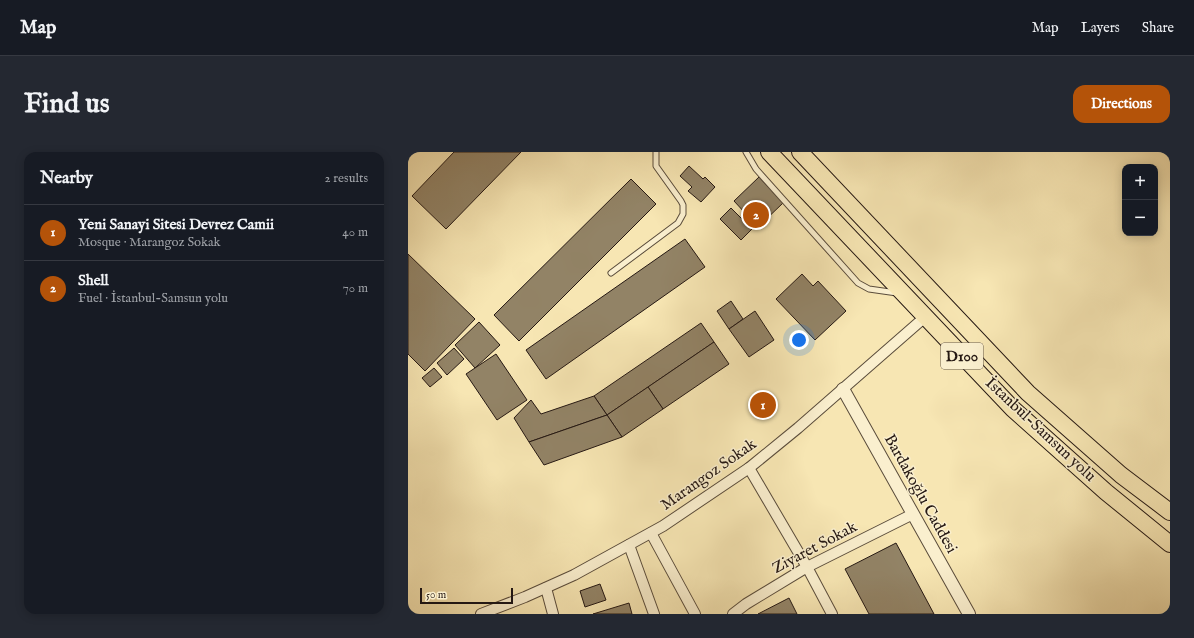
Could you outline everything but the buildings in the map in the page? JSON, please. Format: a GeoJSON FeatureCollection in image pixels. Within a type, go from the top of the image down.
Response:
{"type":"FeatureCollection","features":[{"type":"Feature","properties":{"kind":"highway","name":"İstanbul-Samsun yolu"},"geometry":{"type":"LineString","coordinates":[[768,152],[1013,409],[1106,492],[1170,544]]}},
{"type":"Feature","properties":{"kind":"highway","name":"İstanbul-Samsun yolu"},"geometry":{"type":"LineString","coordinates":[[800,152],[1028,393],[1121,475],[1170,512]]}},
{"type":"Feature","properties":{"kind":"street","name":"Marangoz Sokak"},"geometry":{"type":"LineString","coordinates":[[481,614],[574,575],[663,526],[749,468],[798,428],[925,316]]}},
{"type":"Feature","properties":{"kind":"street","name":"Bardakoğlu Caddesi"},"geometry":{"type":"LineString","coordinates":[[843,389],[969,614]]}},
{"type":"Feature","properties":{"kind":"street"},"geometry":{"type":"LineString","coordinates":[[749,468],[807,567],[832,614]]}},
{"type":"Feature","properties":{"kind":"street","name":"Ziyaret Sokak"},"geometry":{"type":"LineString","coordinates":[[733,614],[746,604],[807,567],[914,514]]}},
{"type":"Feature","properties":{"kind":"street"},"geometry":{"type":"LineString","coordinates":[[651,533],[695,614]]}},
{"type":"Feature","properties":{"kind":"street"},"geometry":{"type":"LineString","coordinates":[[629,545],[654,614]]}},
{"type":"Feature","properties":{"kind":"street"},"geometry":{"type":"LineString","coordinates":[[546,588],[553,614]]}},
{"type":"Feature","properties":{"kind":"lane"},"geometry":{"type":"LineString","coordinates":[[611,273],[678,223],[681,219],[683,209],[681,201],[656,166],[656,152]]}},
{"type":"Feature","properties":{"kind":"lane"},"geometry":{"type":"LineString","coordinates":[[746,152],[756,169],[858,283],[869,289],[904,294]]}},
{"type":"Feature","properties":{"kind":"place","name":"Shell"},"geometry":{"type":"Point","coordinates":[756,215]}},
{"type":"Feature","properties":{"kind":"place","name":"Yeni Sanayi Sitesi Devrez Camii"},"geometry":{"type":"Point","coordinates":[763,405]}}]}
